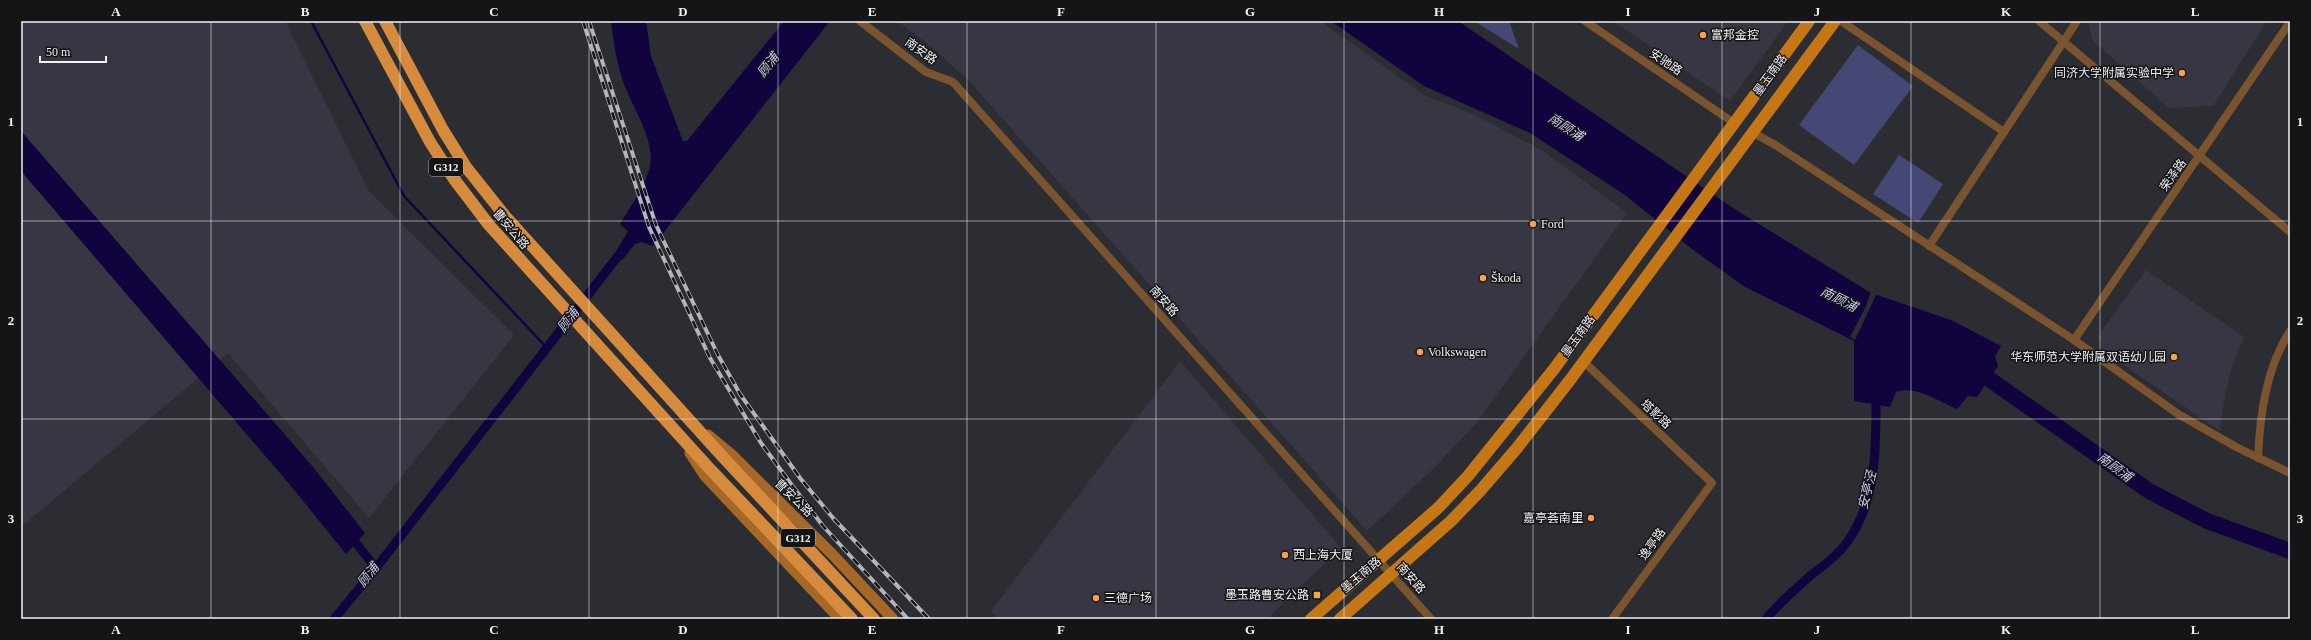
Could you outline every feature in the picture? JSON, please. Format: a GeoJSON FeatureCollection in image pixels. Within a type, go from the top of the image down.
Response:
{"type":"FeatureCollection","features":[{"type":"Feature","properties":{"kind":"highway","name":"曹安公路"},"geometry":{"type":"LineString","coordinates":[[364,21],[430,142],[454,179],[489,225],[674,429],[852,619]]}},
{"type":"Feature","properties":{"kind":"highway","name":"曹安公路"},"geometry":{"type":"LineString","coordinates":[[385,21],[443,130],[466,167],[505,216],[688,418],[874,619]]}},
{"type":"Feature","properties":{"kind":"main road","name":"墨玉南路"},"geometry":{"type":"LineString","coordinates":[[1311,619],[1438,508],[1468,476],[1554,369],[1809,21]]}},
{"type":"Feature","properties":{"kind":"main road","name":"墨玉南路"},"geometry":{"type":"LineString","coordinates":[[1340,619],[1451,521],[1480,491],[1542,418],[1834,21]]}},
{"type":"Feature","properties":{"kind":"main road","name":"曹安公路"},"geometry":{"type":"LineString","coordinates":[[688,418],[732,455],[832,554],[893,619]]}},
{"type":"Feature","properties":{"kind":"main road","name":"曹安公路"},"geometry":{"type":"LineString","coordinates":[[674,429],[705,476],[840,619]]}},
{"type":"Feature","properties":{"kind":"street","name":"南安路"},"geometry":{"type":"LineString","coordinates":[[860,21],[926,72],[953,82],[1431,619]]}},
{"type":"Feature","properties":{"kind":"street","name":"安驰路"},"geometry":{"type":"LineString","coordinates":[[1585,21],[1734,123]]}},
{"type":"Feature","properties":{"kind":"street"},"geometry":{"type":"LineString","coordinates":[[1841,21],[2004,132]]}},
{"type":"Feature","properties":{"kind":"street"},"geometry":{"type":"LineString","coordinates":[[2039,21],[2201,155],[2290,232]]}},
{"type":"Feature","properties":{"kind":"street"},"geometry":{"type":"LineString","coordinates":[[1930,246],[2077,21]]}},
{"type":"Feature","properties":{"kind":"street","name":"荣泽路"},"geometry":{"type":"LineString","coordinates":[[2074,340],[2290,22]]}},
{"type":"Feature","properties":{"kind":"street"},"geometry":{"type":"LineString","coordinates":[[1752,132],[2074,340],[2178,414],[2258,458],[2290,472]]}},
{"type":"Feature","properties":{"kind":"street"},"geometry":{"type":"LineString","coordinates":[[2258,458],[2259,431],[2266,390],[2276,357],[2290,331]]}},
{"type":"Feature","properties":{"kind":"street","name":"塔影路"},"geometry":{"type":"LineString","coordinates":[[1584,362],[1712,483]]}},
{"type":"Feature","properties":{"kind":"street","name":"逸亭路"},"geometry":{"type":"LineString","coordinates":[[1612,619],[1712,483]]}},
{"type":"Feature","properties":{"kind":"shaded area"},"geometry":{"type":"Polygon","coordinates":[[[21,21],[285,21],[369,191],[514,335],[369,518],[228,353],[21,527],[21,21]]]}},
{"type":"Feature","properties":{"kind":"shaded area"},"geometry":{"type":"Polygon","coordinates":[[[897,21],[1320,21],[1424,95],[1473,114],[1543,151],[1627,213],[1478,421],[1436,466],[1367,531],[971,83],[932,47],[897,21]]]}},
{"type":"Feature","properties":{"kind":"shaded area"},"geometry":{"type":"Polygon","coordinates":[[[1474,21],[1509,21],[1519,49],[1474,21]]]}},
{"type":"Feature","properties":{"kind":"shaded area"},"geometry":{"type":"Polygon","coordinates":[[[1613,21],[1788,21],[1730,101],[1613,21]]]}},
{"type":"Feature","properties":{"kind":"shaded area","name":"同济大学附属实验中学"},"geometry":{"type":"Polygon","coordinates":[[[2091,21],[2267,21],[2213,106],[2169,108],[2092,40],[2089,24],[2091,21]]]}},
{"type":"Feature","properties":{"kind":"shaded area"},"geometry":{"type":"Polygon","coordinates":[[[1858,45],[1913,86],[1854,165],[1799,125],[1858,45]]]}},
{"type":"Feature","properties":{"kind":"shaded area"},"geometry":{"type":"Polygon","coordinates":[[[1899,155],[1943,184],[1918,223],[1873,194],[1899,155]]]}},
{"type":"Feature","properties":{"kind":"shaded area","name":"华东师范大学附属双语幼儿园"},"geometry":{"type":"Polygon","coordinates":[[[2146,270],[2244,337],[2233,363],[2225,394],[2220,431],[2102,350],[2098,336],[2146,270]]]}},
{"type":"Feature","properties":{"kind":"shaded area"},"geometry":{"type":"Polygon","coordinates":[[[1180,361],[1341,548],[1267,619],[998,619],[991,611],[1180,361]]]}},
{"type":"Feature","properties":{"kind":"water"},"geometry":{"type":"Polygon","coordinates":[[[611,21],[646,21],[651,56],[683,141],[687,141],[784,21],[830,21],[653,246],[641,242],[635,244],[622,260],[614,255],[628,231],[620,224],[644,184],[651,158],[650,147],[646,134],[621,75],[611,21]]]}},
{"type":"Feature","properties":{"kind":"water"},"geometry":{"type":"Polygon","coordinates":[[[1331,21],[1458,21],[1733,208],[1871,293],[1951,320],[2001,346],[1995,357],[1998,366],[1977,397],[1968,396],[1957,409],[1919,392],[1903,390],[1896,392],[1890,407],[1854,401],[1854,341],[1745,287],[1692,249],[1625,195],[1530,133],[1424,86],[1331,21]]]}},
{"type":"Feature","properties":{"kind":"water"},"geometry":{"type":"Polygon","coordinates":[[[21,131],[313,467],[365,533],[346,554],[291,486],[21,171],[21,131]]]}},
{"type":"Feature","properties":{"kind":"pier"},"geometry":{"type":"Polygon","coordinates":[[[1871,291],[1877,293],[1855,340],[1850,337],[1866,306],[1871,291]]]}},
{"type":"Feature","properties":{"kind":"waterway"},"geometry":{"type":"LineString","coordinates":[[311,21],[404,196],[547,348]]}},
{"type":"Feature","properties":{"kind":"waterway","name":"顾浦"},"geometry":{"type":"LineString","coordinates":[[334,619],[376,568],[625,247]]}},
{"type":"Feature","properties":{"kind":"waterway","name":"南顾浦"},"geometry":{"type":"LineString","coordinates":[[1972,367],[2149,491],[2207,521],[2290,551]]}},
{"type":"Feature","properties":{"kind":"waterway","name":"安亭泾"},"geometry":{"type":"LineString","coordinates":[[1766,619],[1792,592],[1840,551],[1858,524],[1865,507],[1873,470],[1876,431],[1876,393]]}},
{"type":"Feature","properties":{"kind":"waterway"},"geometry":{"type":"LineString","coordinates":[[348,533],[376,568]]}},
{"type":"Feature","properties":{"kind":"railway"},"geometry":{"type":"LineString","coordinates":[[583,21],[649,227],[710,358],[761,443],[791,484],[823,526],[908,619]]}},
{"type":"Feature","properties":{"kind":"railway"},"geometry":{"type":"LineString","coordinates":[[589,21],[656,225],[718,355],[740,394],[800,478],[833,518],[929,619]]}},
{"type":"Feature","properties":{"kind":"place","name":"富邦金控"},"geometry":{"type":"Point","coordinates":[1703,35]}},
{"type":"Feature","properties":{"kind":"place","name":"同济大学附属实验中学"},"geometry":{"type":"Point","coordinates":[2182,73]}},
{"type":"Feature","properties":{"kind":"place","name":"Ford"},"geometry":{"type":"Point","coordinates":[1533,224]}},
{"type":"Feature","properties":{"kind":"place","name":"Škoda"},"geometry":{"type":"Point","coordinates":[1483,278]}},
{"type":"Feature","properties":{"kind":"place","name":"Volkswagen"},"geometry":{"type":"Point","coordinates":[1420,352]}},
{"type":"Feature","properties":{"kind":"place","name":"华东师范大学附属双语幼儿园"},"geometry":{"type":"Point","coordinates":[2174,357]}},
{"type":"Feature","properties":{"kind":"place","name":"嘉亭荟南里"},"geometry":{"type":"Point","coordinates":[1591,518]}},
{"type":"Feature","properties":{"kind":"place","name":"西上海大厦"},"geometry":{"type":"Point","coordinates":[1285,555]}},
{"type":"Feature","properties":{"kind":"place","name":"墨玉路曹安公路"},"geometry":{"type":"Point","coordinates":[1317,595]}},
{"type":"Feature","properties":{"kind":"place","name":"三德广场"},"geometry":{"type":"Point","coordinates":[1096,598]}}]}
